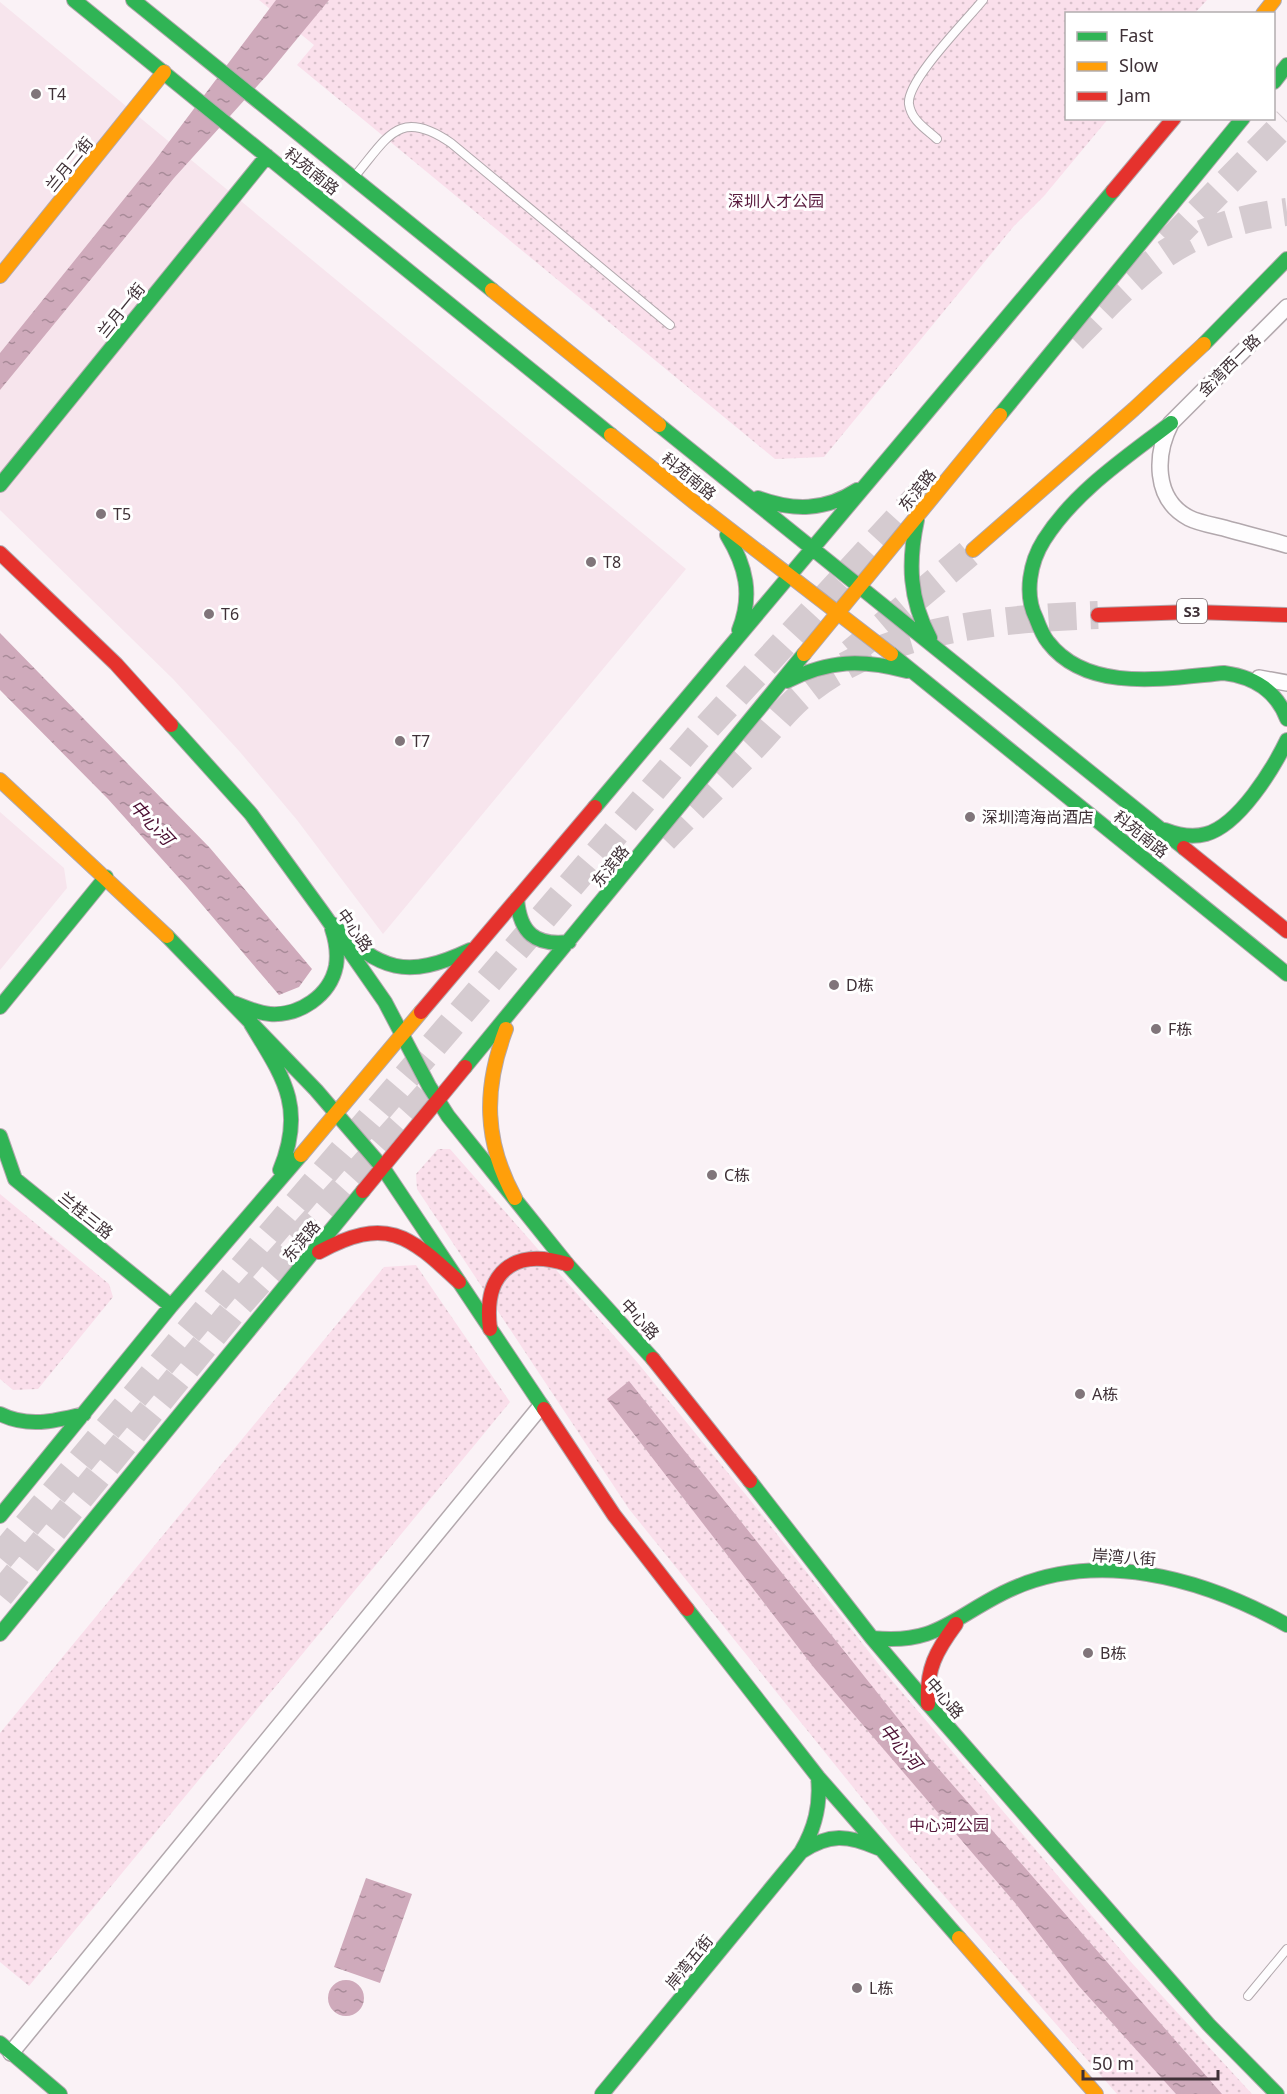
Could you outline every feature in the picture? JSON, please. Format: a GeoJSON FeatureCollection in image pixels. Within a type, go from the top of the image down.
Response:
{"type":"FeatureCollection","features":[{"type":"Feature","properties":{"kind":"main road","name":"科苑南路"},"geometry":{"type":"LineString","coordinates":[[74,0],[267,156],[700,494],[717,520],[915,674],[1005,725],[1159,828],[1287,932]]}},
{"type":"Feature","properties":{"kind":"main road","name":"科苑南路"},"geometry":{"type":"LineString","coordinates":[[133,0],[937,648],[1005,725],[1287,974]]}},
{"type":"Feature","properties":{"kind":"main road"},"geometry":{"type":"LineString","coordinates":[[1265,12],[1274,0]]}},
{"type":"Feature","properties":{"kind":"main road"},"geometry":{"type":"LineString","coordinates":[[1275,81],[1287,65]]}},
{"type":"Feature","properties":{"kind":"main road","name":"兰月二街"},"geometry":{"type":"LineString","coordinates":[[0,276],[169,76]]}},
{"type":"Feature","properties":{"kind":"main road"},"geometry":{"type":"LineString","coordinates":[[0,1516],[171,1306],[337,1114],[1172,120]]}},
{"type":"Feature","properties":{"kind":"main road","name":"东滨路"},"geometry":{"type":"LineString","coordinates":[[0,1634],[1241,120]]}},
{"type":"Feature","properties":{"kind":"main road","name":"兰月一街"},"geometry":{"type":"LineString","coordinates":[[0,485],[267,156]]}},
{"type":"Feature","properties":{"kind":"main road"},"geometry":{"type":"LineString","coordinates":[[973,550],[1180,367],[1287,260]]}},
{"type":"Feature","properties":{"kind":"main road"},"geometry":{"type":"LineString","coordinates":[[1171,423],[1093,487],[1067,512],[1046,537],[1032,570],[1029,587],[1032,610],[1042,633],[1058,654],[1079,668],[1095,675],[1132,680],[1224,673],[1239,675],[1260,683],[1270,690],[1278,699],[1287,719]]}},
{"type":"Feature","properties":{"kind":"main road"},"geometry":{"type":"LineString","coordinates":[[700,494],[718,472]]}},
{"type":"Feature","properties":{"kind":"main road"},"geometry":{"type":"LineString","coordinates":[[743,492],[777,504],[810,508],[831,504],[850,496],[869,481]]}},
{"type":"Feature","properties":{"kind":"main road"},"geometry":{"type":"LineString","coordinates":[[919,515],[912,541],[909,569],[911,590],[916,610],[937,648]]}},
{"type":"Feature","properties":{"kind":"main road"},"geometry":{"type":"LineString","coordinates":[[717,520],[742,559],[747,582],[747,604],[742,624],[731,645]]}},
{"type":"Feature","properties":{"kind":"main road","name":"中心路"},"geometry":{"type":"LineString","coordinates":[[0,553],[116,664],[251,814],[331,923],[385,1002],[439,1101],[478,1154],[567,1264],[638,1341],[872,1638],[928,1704],[1209,2025],[1277,2094]]}},
{"type":"Feature","properties":{"kind":"main road","name":"S3"},"geometry":{"type":"LineString","coordinates":[[1098,615],[1229,611],[1287,615]]}},
{"type":"Feature","properties":{"kind":"main road"},"geometry":{"type":"LineString","coordinates":[[779,686],[807,670],[831,663],[864,662],[915,674]]}},
{"type":"Feature","properties":{"kind":"main road"},"geometry":{"type":"LineString","coordinates":[[1159,828],[1180,835],[1197,836],[1215,832],[1232,819],[1273,767],[1287,740]]}},
{"type":"Feature","properties":{"kind":"main road"},"geometry":{"type":"LineString","coordinates":[[0,780],[148,917],[337,1114],[383,1168],[614,1515],[729,1666],[818,1777],[1096,2094]]}},
{"type":"Feature","properties":{"kind":"main road"},"geometry":{"type":"LineString","coordinates":[[0,1007],[106,877]]}},
{"type":"Feature","properties":{"kind":"main road"},"geometry":{"type":"LineString","coordinates":[[517,899],[517,912],[522,925],[532,936],[544,943],[569,942]]}},
{"type":"Feature","properties":{"kind":"main road"},"geometry":{"type":"LineString","coordinates":[[331,923],[358,949],[387,966],[428,967],[452,960],[478,946]]}},
{"type":"Feature","properties":{"kind":"main road"},"geometry":{"type":"LineString","coordinates":[[227,1000],[270,1014],[286,1014],[304,1008],[318,998],[328,985],[335,970],[336,941],[331,923]]}},
{"type":"Feature","properties":{"kind":"main road"},"geometry":{"type":"LineString","coordinates":[[515,1008],[498,1046],[490,1081],[489,1112],[500,1166],[515,1198]]}},
{"type":"Feature","properties":{"kind":"main road"},"geometry":{"type":"LineString","coordinates":[[251,1024],[280,1075],[293,1108],[292,1142],[286,1160],[270,1191]]}},
{"type":"Feature","properties":{"kind":"main road","name":"兰桂三路"},"geometry":{"type":"LineString","coordinates":[[0,1136],[15,1179],[171,1306]]}},
{"type":"Feature","properties":{"kind":"main road"},"geometry":{"type":"LineString","coordinates":[[306,1260],[336,1241],[366,1231],[387,1233],[412,1242],[432,1256],[459,1282]]}},
{"type":"Feature","properties":{"kind":"main road"},"geometry":{"type":"LineString","coordinates":[[490,1330],[487,1315],[488,1301],[493,1286],[510,1266],[522,1260],[537,1258],[567,1264]]}},
{"type":"Feature","properties":{"kind":"main road"},"geometry":{"type":"LineString","coordinates":[[0,1414],[20,1423],[36,1423],[84,1414]]}},
{"type":"Feature","properties":{"kind":"main road","name":"岸湾八街"},"geometry":{"type":"LineString","coordinates":[[960,1619],[1024,1583],[1067,1572],[1101,1569],[1159,1575],[1198,1586],[1231,1598],[1287,1625]]}},
{"type":"Feature","properties":{"kind":"main road"},"geometry":{"type":"LineString","coordinates":[[872,1638],[899,1641],[913,1639],[928,1635],[960,1619]]}},
{"type":"Feature","properties":{"kind":"main road"},"geometry":{"type":"LineString","coordinates":[[928,1704],[926,1689],[932,1660],[939,1646],[960,1619]]}},
{"type":"Feature","properties":{"kind":"main road"},"geometry":{"type":"LineString","coordinates":[[801,1852],[817,1818],[820,1804],[818,1777]]}},
{"type":"Feature","properties":{"kind":"main road"},"geometry":{"type":"LineString","coordinates":[[801,1852],[813,1843],[832,1837],[848,1837],[881,1850]]}},
{"type":"Feature","properties":{"kind":"main road","name":"岸湾五街"},"geometry":{"type":"LineString","coordinates":[[602,2094],[801,1852]]}},
{"type":"Feature","properties":{"kind":"main road"},"geometry":{"type":"LineString","coordinates":[[0,2066],[6,2048],[60,2094]]}},
{"type":"Feature","properties":{"kind":"street","name":"金湾西一路"},"geometry":{"type":"LineString","coordinates":[[1171,423],[1287,307]]}},
{"type":"Feature","properties":{"kind":"street"},"geometry":{"type":"LineString","coordinates":[[1171,423],[1162,443],[1159,468],[1166,493],[1175,507],[1187,517],[1195,520],[1287,545]]}},
{"type":"Feature","properties":{"kind":"street"},"geometry":{"type":"LineString","coordinates":[[1239,675],[1287,683]]}},
{"type":"Feature","properties":{"kind":"street"},"geometry":{"type":"LineString","coordinates":[[6,2048],[541,1406]]}},
{"type":"Feature","properties":{"kind":"lane"},"geometry":{"type":"LineString","coordinates":[[938,139],[921,125],[911,112],[909,94],[918,78],[983,0]]}},
{"type":"Feature","properties":{"kind":"lane"},"geometry":{"type":"LineString","coordinates":[[353,178],[392,133],[408,126],[437,133],[670,325]]}},
{"type":"Feature","properties":{"kind":"lane"},"geometry":{"type":"LineString","coordinates":[[1248,1996],[1287,1949]]}},
{"type":"Feature","properties":{"kind":"shaded area"},"geometry":{"type":"Polygon","coordinates":[[[0,2],[686,569],[383,934],[297,820],[240,752],[173,679],[0,510],[0,2]]]}},
{"type":"Feature","properties":{"kind":"shaded area"},"geometry":{"type":"Polygon","coordinates":[[[0,812],[64,868],[67,888],[0,970],[0,812]]]}},
{"type":"Feature","properties":{"kind":"green space","name":"深圳人才公园"},"geometry":{"type":"Polygon","coordinates":[[[259,0],[1207,0],[1196,12],[1065,12],[1065,120],[1107,120],[1044,196],[1014,226],[824,457],[775,459],[297,65],[314,45],[259,0]]]}},
{"type":"Feature","properties":{"kind":"green space","name":"中心河公园"},"geometry":{"type":"Polygon","coordinates":[[[438,1149],[450,1149],[637,1362],[751,1501],[884,1671],[1131,1962],[1252,2094],[1117,2094],[898,1843],[629,1509],[417,1189],[416,1174],[438,1149]]]}},
{"type":"Feature","properties":{"kind":"green space"},"geometry":{"type":"Polygon","coordinates":[[[0,1194],[109,1284],[113,1297],[38,1389],[13,1390],[0,1379],[0,1194]]]}},
{"type":"Feature","properties":{"kind":"green space"},"geometry":{"type":"Polygon","coordinates":[[[416,1265],[510,1402],[29,1986],[0,1962],[0,1733],[384,1267],[416,1265]]]}},
{"type":"Feature","properties":{"kind":"water"},"geometry":{"type":"Polygon","coordinates":[[[276,0],[329,0],[268,74],[174,178],[0,390],[0,353],[153,163],[276,0]]]}},
{"type":"Feature","properties":{"kind":"water","name":"中心河"},"geometry":{"type":"Polygon","coordinates":[[[0,633],[210,848],[312,969],[299,987],[279,995],[108,799],[0,690],[0,633]]]}},
{"type":"Feature","properties":{"kind":"water","name":"中心河"},"geometry":{"type":"Polygon","coordinates":[[[629,1381],[931,1760],[1222,2094],[1176,2094],[1078,1985],[1016,1904],[815,1669],[607,1399],[629,1381]]]}},
{"type":"Feature","properties":{"kind":"water"},"geometry":{"type":"Polygon","coordinates":[[[366,1878],[412,1894],[380,1983],[334,1967],[366,1878]]]}},
{"type":"Feature","properties":{"kind":"water"},"geometry":{"type":"Polygon","coordinates":[[[346,1980],[358,1986],[364,1998],[358,2010],[346,2016],[334,2010],[328,1998],[334,1986],[346,1980]]]}},
{"type":"Feature","properties":{"kind":"tunnel"},"geometry":{"type":"LineString","coordinates":[[1169,242],[1287,121]]}},
{"type":"Feature","properties":{"kind":"tunnel"},"geometry":{"type":"LineString","coordinates":[[1073,339],[1132,280],[1184,242],[1217,228],[1251,218],[1287,212]]}},
{"type":"Feature","properties":{"kind":"tunnel"},"geometry":{"type":"LineString","coordinates":[[0,1558],[227,1286],[697,738],[937,476]]}},
{"type":"Feature","properties":{"kind":"tunnel"},"geometry":{"type":"LineString","coordinates":[[851,653],[973,550]]}},
{"type":"Feature","properties":{"kind":"tunnel"},"geometry":{"type":"LineString","coordinates":[[664,839],[800,697],[832,674],[866,656],[903,642],[980,625],[1098,615]]}},
{"type":"Feature","properties":{"kind":"tunnel"},"geometry":{"type":"LineString","coordinates":[[0,1595],[232,1312],[431,1091]]}},
{"type":"Feature","properties":{"kind":"traffic: fast"},"geometry":{"type":"LineString","coordinates":[[74,0],[611,435]]}},
{"type":"Feature","properties":{"kind":"traffic: fast"},"geometry":{"type":"LineString","coordinates":[[133,0],[492,290]]}},
{"type":"Feature","properties":{"kind":"traffic: fast"},"geometry":{"type":"LineString","coordinates":[[1275,81],[1287,65]]}},
{"type":"Feature","properties":{"kind":"traffic: fast"},"geometry":{"type":"LineString","coordinates":[[1000,415],[1241,120]]}},
{"type":"Feature","properties":{"kind":"traffic: fast"},"geometry":{"type":"LineString","coordinates":[[0,485],[267,156]]}},
{"type":"Feature","properties":{"kind":"traffic: fast"},"geometry":{"type":"LineString","coordinates":[[595,807],[1113,191]]}},
{"type":"Feature","properties":{"kind":"traffic: fast"},"geometry":{"type":"LineString","coordinates":[[1204,344],[1287,259]]}},
{"type":"Feature","properties":{"kind":"traffic: fast"},"geometry":{"type":"LineString","coordinates":[[1171,423],[1086,490],[1057,522],[1039,549],[1032,568],[1030,578],[1032,609],[1048,642],[1065,658],[1084,669],[1106,676],[1130,679],[1178,678],[1224,673],[1235,675],[1263,687],[1277,700],[1287,719]]}},
{"type":"Feature","properties":{"kind":"traffic: fast"},"geometry":{"type":"LineString","coordinates":[[659,425],[1184,848]]}},
{"type":"Feature","properties":{"kind":"traffic: fast"},"geometry":{"type":"LineString","coordinates":[[758,498],[784,505],[809,507],[833,502],[857,490]]}},
{"type":"Feature","properties":{"kind":"traffic: fast"},"geometry":{"type":"LineString","coordinates":[[917,520],[912,551],[912,580],[918,609],[930,638]]}},
{"type":"Feature","properties":{"kind":"traffic: fast"},"geometry":{"type":"LineString","coordinates":[[727,535],[739,558],[745,581],[746,605],[739,630]]}},
{"type":"Feature","properties":{"kind":"traffic: fast"},"geometry":{"type":"LineString","coordinates":[[465,1067],[804,654]]}},
{"type":"Feature","properties":{"kind":"traffic: fast"},"geometry":{"type":"LineString","coordinates":[[891,654],[1287,974]]}},
{"type":"Feature","properties":{"kind":"traffic: fast"},"geometry":{"type":"LineString","coordinates":[[787,681],[832,665],[860,663],[907,671]]}},
{"type":"Feature","properties":{"kind":"traffic: fast"},"geometry":{"type":"LineString","coordinates":[[171,725],[251,814],[323,913],[385,1002],[429,1086],[448,1116],[567,1264],[653,1359]]}},
{"type":"Feature","properties":{"kind":"traffic: fast"},"geometry":{"type":"LineString","coordinates":[[1165,830],[1196,836],[1218,829],[1231,820],[1264,780],[1287,740]]}},
{"type":"Feature","properties":{"kind":"traffic: fast"},"geometry":{"type":"LineString","coordinates":[[0,1007],[106,877]]}},
{"type":"Feature","properties":{"kind":"traffic: fast"},"geometry":{"type":"LineString","coordinates":[[517,899],[522,921],[531,935],[547,942],[569,942]]}},
{"type":"Feature","properties":{"kind":"traffic: fast"},"geometry":{"type":"LineString","coordinates":[[331,923],[365,952],[380,961],[395,966],[428,965],[470,950]]}},
{"type":"Feature","properties":{"kind":"traffic: fast"},"geometry":{"type":"LineString","coordinates":[[234,1003],[256,1011],[281,1014],[292,1012],[312,1002],[333,977],[337,957],[332,929]]}},
{"type":"Feature","properties":{"kind":"traffic: fast"},"geometry":{"type":"LineString","coordinates":[[167,936],[316,1090],[383,1168],[544,1409]]}},
{"type":"Feature","properties":{"kind":"traffic: fast"},"geometry":{"type":"LineString","coordinates":[[251,1024],[281,1077],[291,1110],[288,1148],[280,1170]]}},
{"type":"Feature","properties":{"kind":"traffic: fast"},"geometry":{"type":"LineString","coordinates":[[0,1136],[15,1179],[171,1306]]}},
{"type":"Feature","properties":{"kind":"traffic: fast"},"geometry":{"type":"LineString","coordinates":[[0,1516],[171,1306],[301,1155]]}},
{"type":"Feature","properties":{"kind":"traffic: fast"},"geometry":{"type":"LineString","coordinates":[[0,1634],[363,1191]]}},
{"type":"Feature","properties":{"kind":"traffic: fast"},"geometry":{"type":"LineString","coordinates":[[0,1414],[31,1422],[52,1421],[84,1414]]}},
{"type":"Feature","properties":{"kind":"traffic: fast"},"geometry":{"type":"LineString","coordinates":[[750,1481],[872,1638],[928,1704],[1209,2025],[1277,2094]]}},
{"type":"Feature","properties":{"kind":"traffic: fast"},"geometry":{"type":"LineString","coordinates":[[872,1638],[912,1638],[927,1634],[955,1621],[1003,1593],[1038,1579],[1074,1572],[1111,1571],[1148,1574],[1184,1582],[1254,1608],[1287,1625]]}},
{"type":"Feature","properties":{"kind":"traffic: fast"},"geometry":{"type":"LineString","coordinates":[[687,1609],[818,1777],[959,1938]]}},
{"type":"Feature","properties":{"kind":"traffic: fast"},"geometry":{"type":"LineString","coordinates":[[602,2094],[801,1852],[816,1816],[819,1797],[818,1777]]}},
{"type":"Feature","properties":{"kind":"traffic: fast"},"geometry":{"type":"LineString","coordinates":[[801,1852],[821,1842],[839,1838],[857,1840],[878,1848]]}},
{"type":"Feature","properties":{"kind":"traffic: fast"},"geometry":{"type":"LineString","coordinates":[[0,2043],[60,2094]]}},
{"type":"Feature","properties":{"kind":"traffic: slow"},"geometry":{"type":"LineString","coordinates":[[1265,12],[1274,0]]}},
{"type":"Feature","properties":{"kind":"traffic: slow"},"geometry":{"type":"LineString","coordinates":[[0,276],[164,72]]}},
{"type":"Feature","properties":{"kind":"traffic: slow"},"geometry":{"type":"LineString","coordinates":[[492,290],[659,425]]}},
{"type":"Feature","properties":{"kind":"traffic: slow"},"geometry":{"type":"LineString","coordinates":[[973,550],[1134,409],[1204,344]]}},
{"type":"Feature","properties":{"kind":"traffic: slow"},"geometry":{"type":"LineString","coordinates":[[804,654],[1000,415]]}},
{"type":"Feature","properties":{"kind":"traffic: slow"},"geometry":{"type":"LineString","coordinates":[[611,435],[891,654]]}},
{"type":"Feature","properties":{"kind":"traffic: slow"},"geometry":{"type":"LineString","coordinates":[[0,780],[167,936]]}},
{"type":"Feature","properties":{"kind":"traffic: slow"},"geometry":{"type":"LineString","coordinates":[[301,1155],[421,1012]]}},
{"type":"Feature","properties":{"kind":"traffic: slow"},"geometry":{"type":"LineString","coordinates":[[506,1029],[493,1073],[490,1115],[497,1156],[515,1198]]}},
{"type":"Feature","properties":{"kind":"traffic: slow"},"geometry":{"type":"LineString","coordinates":[[959,1938],[1096,2094]]}},
{"type":"Feature","properties":{"kind":"traffic: jam"},"geometry":{"type":"LineString","coordinates":[[1113,191],[1172,120]]}},
{"type":"Feature","properties":{"kind":"traffic: jam"},"geometry":{"type":"LineString","coordinates":[[0,553],[116,664],[171,725]]}},
{"type":"Feature","properties":{"kind":"traffic: jam"},"geometry":{"type":"LineString","coordinates":[[1098,615],[1192,612],[1287,615]]}},
{"type":"Feature","properties":{"kind":"traffic: jam"},"geometry":{"type":"LineString","coordinates":[[421,1012],[595,807]]}},
{"type":"Feature","properties":{"kind":"traffic: jam"},"geometry":{"type":"LineString","coordinates":[[1184,848],[1287,931]]}},
{"type":"Feature","properties":{"kind":"traffic: jam"},"geometry":{"type":"LineString","coordinates":[[363,1191],[465,1067]]}},
{"type":"Feature","properties":{"kind":"traffic: jam"},"geometry":{"type":"LineString","coordinates":[[319,1252],[362,1235],[379,1233],[395,1236],[425,1252],[459,1282]]}},
{"type":"Feature","properties":{"kind":"traffic: jam"},"geometry":{"type":"LineString","coordinates":[[490,1329],[491,1293],[497,1279],[506,1269],[517,1262],[531,1259],[567,1264]]}},
{"type":"Feature","properties":{"kind":"traffic: jam"},"geometry":{"type":"LineString","coordinates":[[653,1359],[750,1481]]}},
{"type":"Feature","properties":{"kind":"traffic: jam"},"geometry":{"type":"LineString","coordinates":[[544,1409],[614,1515],[687,1609]]}},
{"type":"Feature","properties":{"kind":"traffic: jam"},"geometry":{"type":"LineString","coordinates":[[928,1704],[929,1681],[934,1661],[956,1624]]}},
{"type":"Feature","properties":{"kind":"place","name":"T4"},"geometry":{"type":"Point","coordinates":[36,94]}},
{"type":"Feature","properties":{"kind":"place","name":"T5"},"geometry":{"type":"Point","coordinates":[101,514]}},
{"type":"Feature","properties":{"kind":"place","name":"T8"},"geometry":{"type":"Point","coordinates":[591,562]}},
{"type":"Feature","properties":{"kind":"place","name":"T6"},"geometry":{"type":"Point","coordinates":[209,614]}},
{"type":"Feature","properties":{"kind":"place","name":"T7"},"geometry":{"type":"Point","coordinates":[400,741]}},
{"type":"Feature","properties":{"kind":"place","name":"深圳湾海尚酒店"},"geometry":{"type":"Point","coordinates":[970,817]}},
{"type":"Feature","properties":{"kind":"place","name":"D栋"},"geometry":{"type":"Point","coordinates":[834,985]}},
{"type":"Feature","properties":{"kind":"place","name":"F栋"},"geometry":{"type":"Point","coordinates":[1156,1029]}},
{"type":"Feature","properties":{"kind":"place","name":"C栋"},"geometry":{"type":"Point","coordinates":[712,1175]}},
{"type":"Feature","properties":{"kind":"place","name":"A栋"},"geometry":{"type":"Point","coordinates":[1080,1394]}},
{"type":"Feature","properties":{"kind":"place","name":"B栋"},"geometry":{"type":"Point","coordinates":[1088,1653]}},
{"type":"Feature","properties":{"kind":"place","name":"L栋"},"geometry":{"type":"Point","coordinates":[857,1988]}}]}
